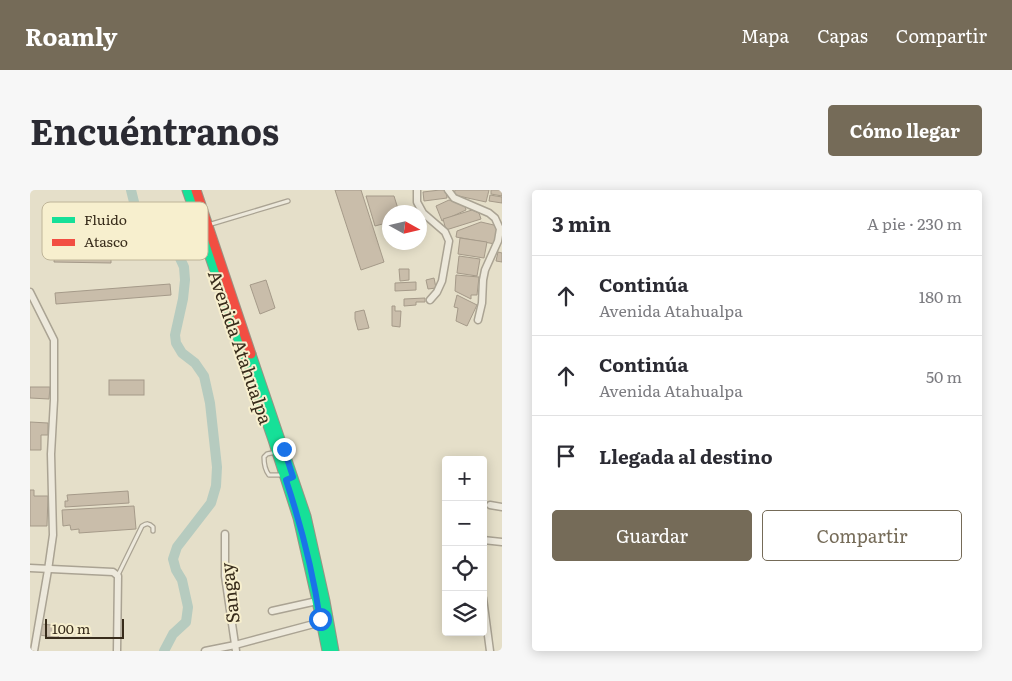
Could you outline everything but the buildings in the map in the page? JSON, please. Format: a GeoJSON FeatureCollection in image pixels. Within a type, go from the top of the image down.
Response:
{"type":"FeatureCollection","features":[{"type":"Feature","properties":{"kind":"main road","name":"Avenida Atahualpa"},"geometry":{"type":"LineString","coordinates":[[208,225],[239,329]]}},
{"type":"Feature","properties":{"kind":"main road","name":"Avenida Atahualpa"},"geometry":{"type":"LineString","coordinates":[[208,239],[288,477],[306,516],[318,601],[334,651]]}},
{"type":"Feature","properties":{"kind":"main road","name":"Avenida Atahualpa"},"geometry":{"type":"LineString","coordinates":[[309,547],[326,601],[327,651]]}},
{"type":"Feature","properties":{"kind":"street"},"geometry":{"type":"LineString","coordinates":[[417,190],[418,202],[423,213],[445,232],[449,241],[442,281],[437,292],[430,300]]}},
{"type":"Feature","properties":{"kind":"street"},"geometry":{"type":"LineString","coordinates":[[448,190],[454,198],[489,213],[495,218],[500,229],[498,241],[485,270],[482,303],[478,320]]}},
{"type":"Feature","properties":{"kind":"street"},"geometry":{"type":"LineString","coordinates":[[30,292],[54,340],[54,400],[50,454],[53,535],[48,570],[33,638],[34,651]]}},
{"type":"Feature","properties":{"kind":"street"},"geometry":{"type":"LineString","coordinates":[[490,505],[502,507]]}},
{"type":"Feature","properties":{"kind":"street","name":"Sangay"},"geometry":{"type":"LineString","coordinates":[[225,534],[225,576],[236,648]]}},
{"type":"Feature","properties":{"kind":"street"},"geometry":{"type":"LineString","coordinates":[[487,540],[502,542]]}},
{"type":"Feature","properties":{"kind":"street"},"geometry":{"type":"LineString","coordinates":[[30,568],[114,572],[118,576],[117,651]]}},
{"type":"Feature","properties":{"kind":"street"},"geometry":{"type":"LineString","coordinates":[[272,611],[318,601]]}},
{"type":"Feature","properties":{"kind":"street"},"geometry":{"type":"LineString","coordinates":[[205,651],[236,648],[325,621]]}},
{"type":"Feature","properties":{"kind":"street"},"geometry":{"type":"LineString","coordinates":[[487,628],[490,651]]}},
{"type":"Feature","properties":{"kind":"lane"},"geometry":{"type":"LineString","coordinates":[[208,225],[288,201]]}},
{"type":"Feature","properties":{"kind":"lane"},"geometry":{"type":"LineString","coordinates":[[280,450],[267,454],[264,457],[264,462],[270,475],[288,477]]}},
{"type":"Feature","properties":{"kind":"lane"},"geometry":{"type":"LineString","coordinates":[[118,576],[142,526],[146,523],[150,524],[153,527],[153,531]]}},
{"type":"Feature","properties":{"kind":"waterway"},"geometry":{"type":"LineString","coordinates":[[131,190],[134,202]]}},
{"type":"Feature","properties":{"kind":"waterway"},"geometry":{"type":"LineString","coordinates":[[164,651],[173,634],[186,622],[188,607],[182,580],[176,570],[173,559],[177,547],[211,503],[216,486],[217,467],[210,403],[204,376],[195,363],[182,353],[176,343],[175,335],[185,280],[184,267],[181,260]]}},
{"type":"Feature","properties":{"kind":"traffic: fast"},"geometry":{"type":"LineString","coordinates":[[187,190],[191,202]]}},
{"type":"Feature","properties":{"kind":"traffic: fast"},"geometry":{"type":"LineString","coordinates":[[208,251],[298,518],[327,651]]}},
{"type":"Feature","properties":{"kind":"traffic: fast"},"geometry":{"type":"LineString","coordinates":[[251,354],[306,516],[334,651]]}},
{"type":"Feature","properties":{"kind":"traffic: jam"},"geometry":{"type":"LineString","coordinates":[[196,190],[200,202]]}},
{"type":"Feature","properties":{"kind":"traffic: jam"},"geometry":{"type":"LineString","coordinates":[[208,226],[251,354]]}},
{"type":"Feature","properties":{"kind":"route"},"geometry":{"type":"LineString","coordinates":[[284,449],[293,477],[286,480],[298,518],[318,601],[320,619]]}}]}
